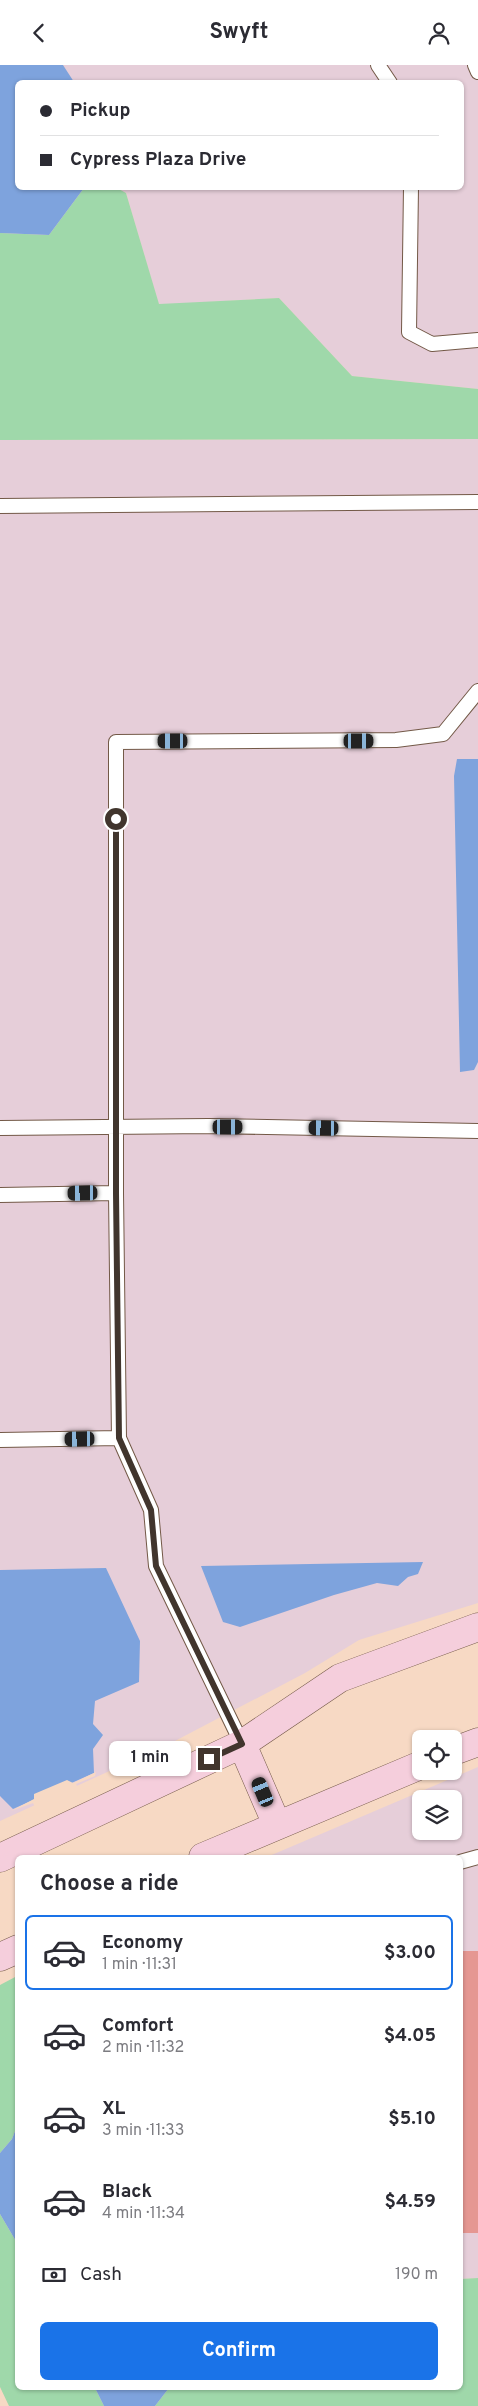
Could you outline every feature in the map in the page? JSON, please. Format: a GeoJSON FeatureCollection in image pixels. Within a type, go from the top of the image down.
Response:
{"type":"FeatureCollection","features":[{"type":"Feature","properties":{"kind":"street"},"geometry":{"type":"LineString","coordinates":[[10,1853],[242,1744],[340,1678],[478,1627]]}},
{"type":"Feature","properties":{"kind":"street"},"geometry":{"type":"LineString","coordinates":[[462,1748],[478,1742]]}},
{"type":"Feature","properties":{"kind":"street"},"geometry":{"type":"LineString","coordinates":[[242,1744],[277,1825]]}},
{"type":"Feature","properties":{"kind":"street"},"geometry":{"type":"LineString","coordinates":[[208,1855],[412,1769]]}},
{"type":"Feature","properties":{"kind":"street"},"geometry":{"type":"LineString","coordinates":[[0,1957],[15,1950]]}},
{"type":"Feature","properties":{"kind":"lane"},"geometry":{"type":"LineString","coordinates":[[378,65],[388,80]]}},
{"type":"Feature","properties":{"kind":"lane"},"geometry":{"type":"LineString","coordinates":[[475,65],[478,72]]}},
{"type":"Feature","properties":{"kind":"lane"},"geometry":{"type":"LineString","coordinates":[[411,190],[409,331],[432,344],[478,340]]}},
{"type":"Feature","properties":{"kind":"lane"},"geometry":{"type":"LineString","coordinates":[[0,506],[478,501]]}},
{"type":"Feature","properties":{"kind":"lane"},"geometry":{"type":"LineString","coordinates":[[242,1744],[156,1566],[151,1510],[119,1438],[116,1193],[116,742],[396,741],[442,734],[478,691]]}},
{"type":"Feature","properties":{"kind":"lane"},"geometry":{"type":"LineString","coordinates":[[0,1128],[116,1127],[478,1131]]}},
{"type":"Feature","properties":{"kind":"lane"},"geometry":{"type":"LineString","coordinates":[[0,1195],[116,1193]]}},
{"type":"Feature","properties":{"kind":"lane"},"geometry":{"type":"LineString","coordinates":[[0,1440],[119,1438]]}},
{"type":"Feature","properties":{"kind":"lane"},"geometry":{"type":"LineString","coordinates":[[463,1861],[478,1857]]}},
{"type":"Feature","properties":{"kind":"shaded area"},"geometry":{"type":"Polygon","coordinates":[[[63,65],[478,65],[478,389],[352,376],[279,298],[159,305],[126,193],[121,190],[464,190],[464,80],[72,80],[63,65]]]}},
{"type":"Feature","properties":{"kind":"shaded area"},"geometry":{"type":"Polygon","coordinates":[[[478,439],[478,1603],[359,1640],[305,1673],[173,1742],[0,1821],[0,440],[478,439]]]}},
{"type":"Feature","properties":{"kind":"shaded area"},"geometry":{"type":"Polygon","coordinates":[[[478,1767],[478,2278],[463,2279],[463,1855],[272,1855],[412,1795],[412,1840],[462,1840],[462,1790],[424,1790],[448,1780],[462,1780],[462,1774],[478,1767]]]}},
{"type":"Feature","properties":{"kind":"green space"},"geometry":{"type":"Polygon","coordinates":[[[83,190],[121,190],[126,193],[159,304],[279,298],[352,376],[478,389],[478,439],[0,440],[0,233],[49,235],[83,190]]]}},
{"type":"Feature","properties":{"kind":"green space"},"geometry":{"type":"Polygon","coordinates":[[[15,1977],[15,2131],[12,2139],[0,2153],[0,1985],[15,1977]]]}},
{"type":"Feature","properties":{"kind":"green space"},"geometry":{"type":"Polygon","coordinates":[[[0,2214],[15,2240],[15,2390],[96,2390],[104,2406],[9,2406],[0,2387],[0,2214]]]}},
{"type":"Feature","properties":{"kind":"green space"},"geometry":{"type":"Polygon","coordinates":[[[478,2278],[478,2406],[155,2406],[167,2390],[463,2390],[463,2279],[478,2278]]]}},
{"type":"Feature","properties":{"kind":"water"},"geometry":{"type":"Polygon","coordinates":[[[0,65],[63,65],[73,80],[15,80],[15,190],[83,190],[49,235],[0,233],[0,65]]]}},
{"type":"Feature","properties":{"kind":"water"},"geometry":{"type":"Polygon","coordinates":[[[457,759],[478,759],[478,1062],[474,1070],[460,1072],[454,776],[457,759]]]}},
{"type":"Feature","properties":{"kind":"water"},"geometry":{"type":"Polygon","coordinates":[[[423,1562],[418,1574],[408,1577],[398,1586],[377,1583],[334,1595],[240,1627],[223,1622],[201,1566],[423,1562]]]}},
{"type":"Feature","properties":{"kind":"water"},"geometry":{"type":"Polygon","coordinates":[[[106,1568],[140,1641],[139,1682],[95,1701],[93,1724],[103,1735],[93,1749],[94,1773],[13,1809],[0,1796],[0,1570],[106,1568]]]}},
{"type":"Feature","properties":{"kind":"water"},"geometry":{"type":"Polygon","coordinates":[[[15,2131],[15,2240],[0,2214],[0,2153],[12,2139],[15,2131]]]}},
{"type":"Feature","properties":{"kind":"water"},"geometry":{"type":"Polygon","coordinates":[[[96,2390],[167,2390],[155,2406],[104,2406],[96,2390]]]}},
{"type":"Feature","properties":{"kind":"pier"},"geometry":{"type":"Polygon","coordinates":[[[96,1772],[95,1776],[76,1784],[111,1855],[59,1855],[33,1803],[11,1811],[34,1799],[34,1794],[67,1780],[73,1783],[96,1772]]]}},
{"type":"Feature","properties":{"kind":"building"},"geometry":{"type":"Polygon","coordinates":[[[463,1951],[478,1951],[478,2233],[463,2233],[463,1951]]]}},
{"type":"Feature","properties":{"kind":"route"},"geometry":{"type":"LineString","coordinates":[[116,819],[116,1193],[119,1438],[151,1510],[156,1566],[242,1744],[209,1759]]}}]}
